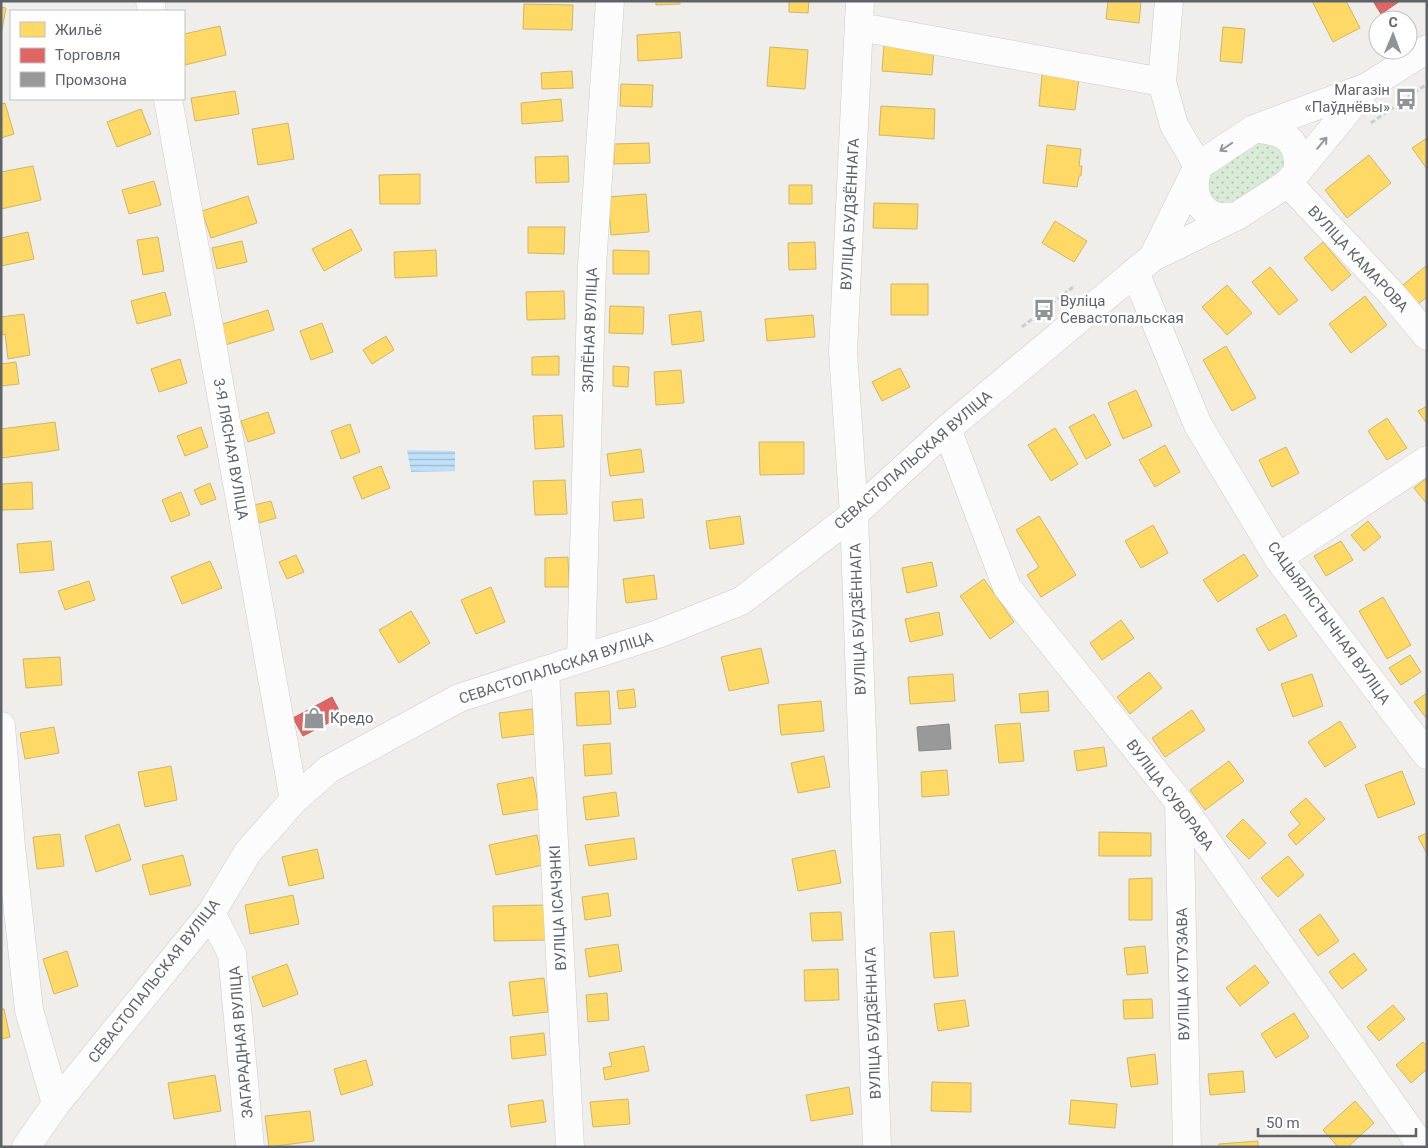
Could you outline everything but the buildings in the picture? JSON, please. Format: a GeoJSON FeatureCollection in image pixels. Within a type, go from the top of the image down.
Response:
{"type":"FeatureCollection","features":[{"type":"Feature","properties":{"kind":"street","name":"ЗЯЛЁНАЯ ВУЛІЦА"},"geometry":{"type":"LineString","coordinates":[[581,659],[592,266],[610,1]]}},
{"type":"Feature","properties":{"kind":"street"},"geometry":{"type":"LineString","coordinates":[[1170,1],[1162,82],[1174,124],[1198,166],[1194,184],[1202,207],[1209,214],[1220,217],[1237,216]]}},
{"type":"Feature","properties":{"kind":"street"},"geometry":{"type":"LineString","coordinates":[[860,14],[1162,82]]}},
{"type":"Feature","properties":{"kind":"street","name":"ВУЛІЦА БУДЗЁННАГА"},"geometry":{"type":"LineString","coordinates":[[860,14],[843,352],[854,514],[877,1147]]}},
{"type":"Feature","properties":{"kind":"street","name":"СЕВАСТОПАЛЬСКАЯ ВУЛІЦА"},"geometry":{"type":"LineString","coordinates":[[1144,264],[1198,166],[1254,129],[1367,87],[1427,49]]}},
{"type":"Feature","properties":{"kind":"street","name":"СЕВАСТОПАЛЬСКАЯ ВУЛІЦА"},"geometry":{"type":"LineString","coordinates":[[26,1147],[56,1104],[210,913],[248,852],[294,800],[329,769],[459,698],[658,634],[742,600],[854,514],[947,429],[1144,264],[1237,216],[1293,177],[1367,87]]}},
{"type":"Feature","properties":{"kind":"street","name":"3-Я ЛЯСНАЯ ВУЛІЦА"},"geometry":{"type":"LineString","coordinates":[[168,100],[294,800]]}},
{"type":"Feature","properties":{"kind":"street"},"geometry":{"type":"LineString","coordinates":[[1254,129],[1268,129],[1280,133],[1290,140],[1296,149],[1298,160],[1293,177]]}},
{"type":"Feature","properties":{"kind":"street","name":"ВУЛІЦА КАМАРОВА"},"geometry":{"type":"LineString","coordinates":[[1293,177],[1427,336]]}},
{"type":"Feature","properties":{"kind":"street","name":"САЦЫЯЛІСТЫЧНАЯ ВУЛІЦА"},"geometry":{"type":"LineString","coordinates":[[1144,264],[1198,425],[1278,558],[1427,755]]}},
{"type":"Feature","properties":{"kind":"street","name":"ВУЛІЦА СУВОРАВА"},"geometry":{"type":"LineString","coordinates":[[947,429],[1008,587],[1179,802],[1422,1147]]}},
{"type":"Feature","properties":{"kind":"street"},"geometry":{"type":"LineString","coordinates":[[1278,558],[1427,460]]}},
{"type":"Feature","properties":{"kind":"street","name":"ВУЛІЦА ІСАЧЭНКІ"},"geometry":{"type":"LineString","coordinates":[[546,670],[570,1147]]}},
{"type":"Feature","properties":{"kind":"street"},"geometry":{"type":"LineString","coordinates":[[1,726],[11,847],[29,1010],[56,1104]]}},
{"type":"Feature","properties":{"kind":"street","name":"ВУЛІЦА КУТУЗАВА"},"geometry":{"type":"LineString","coordinates":[[1179,802],[1187,1147]]}},
{"type":"Feature","properties":{"kind":"street","name":"ЗАГАРАДНАЯ ВУЛІЦА"},"geometry":{"type":"LineString","coordinates":[[210,913],[232,954],[250,1147]]}},
{"type":"Feature","properties":{"kind":"path"},"geometry":{"type":"LineString","coordinates":[[1371,123],[1427,84]]}},
{"type":"Feature","properties":{"kind":"path"},"geometry":{"type":"LineString","coordinates":[[1022,327],[1072,287]]}},
{"type":"Feature","properties":{"kind":"green space"},"geometry":{"type":"Polygon","coordinates":[[[1255,139],[1281,141],[1288,169],[1235,209],[1207,198],[1208,170],[1255,139]]]}},
{"type":"Feature","properties":{"kind":"water"},"geometry":{"type":"Polygon","coordinates":[[[407,450],[455,451],[455,471],[411,472],[407,450]]]}},
{"type":"Feature","properties":{"kind":"place","name":"Магазін «Паўднёвы»"},"geometry":{"type":"Point","coordinates":[1406,99]}},
{"type":"Feature","properties":{"kind":"place","name":"Вуліца Севастопальская"},"geometry":{"type":"Point","coordinates":[1044,310]}},
{"type":"Feature","properties":{"kind":"place","name":"Кредо"},"geometry":{"type":"Point","coordinates":[314,718]}}]}
